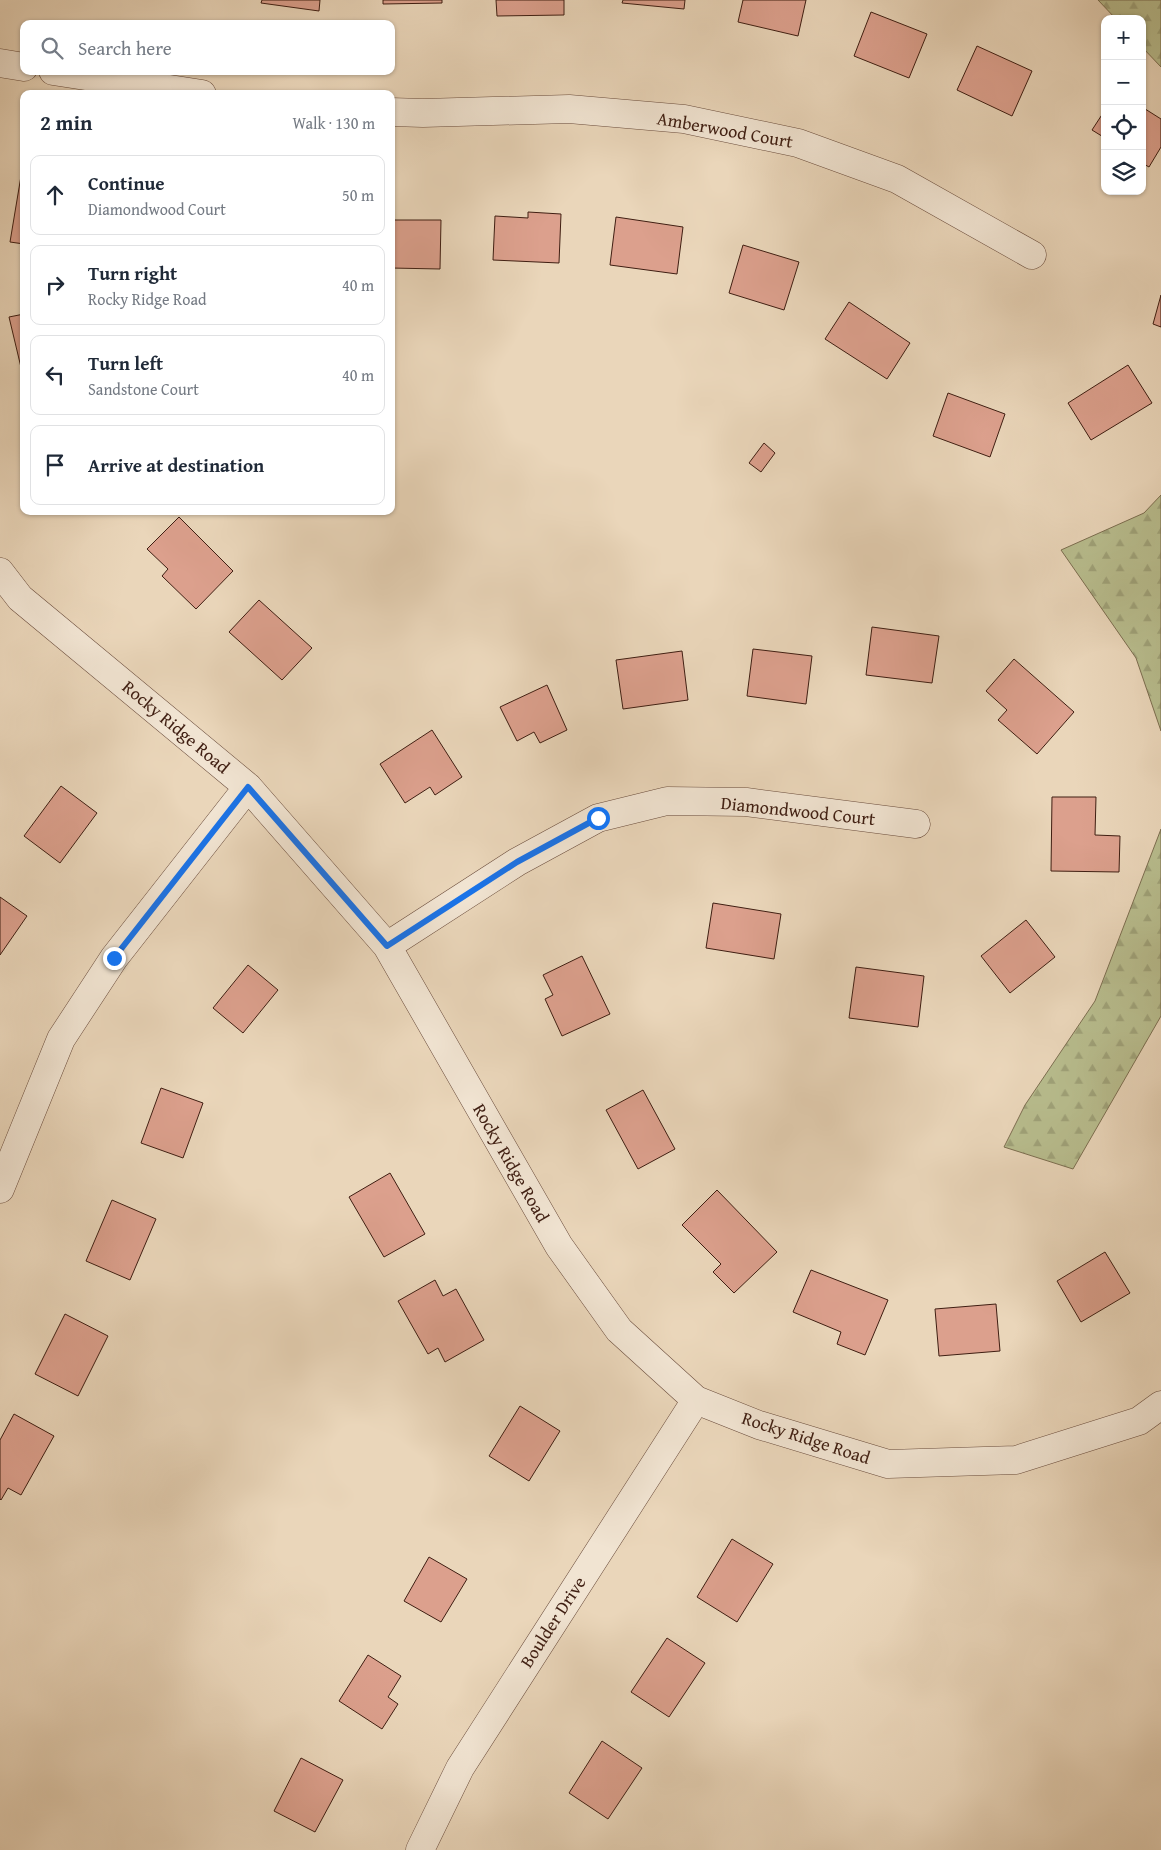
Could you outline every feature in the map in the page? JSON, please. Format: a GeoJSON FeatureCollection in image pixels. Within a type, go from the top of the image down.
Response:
{"type":"FeatureCollection","features":[{"type":"Feature","properties":{"kind":"street"},"geometry":{"type":"LineString","coordinates":[[0,63],[20,66]]}},
{"type":"Feature","properties":{"kind":"street"},"geometry":{"type":"LineString","coordinates":[[79,75],[176,90]]}},
{"type":"Feature","properties":{"kind":"street","name":"Amberwood Court"},"geometry":{"type":"LineString","coordinates":[[395,112],[423,114],[570,110],[684,119],[798,143],[897,179],[1032,255]]}},
{"type":"Feature","properties":{"kind":"street","name":"Rocky Ridge Road"},"geometry":{"type":"LineString","coordinates":[[0,572],[20,598],[248,787],[387,946],[559,1246],[619,1330],[696,1400],[759,1425],[888,1464],[1016,1460],[1139,1421],[1161,1405]]}},
{"type":"Feature","properties":{"kind":"street"},"geometry":{"type":"LineString","coordinates":[[0,1189],[61,1039],[114,958],[248,787]]}},
{"type":"Feature","properties":{"kind":"street","name":"Diamondwood Court"},"geometry":{"type":"LineString","coordinates":[[387,946],[517,862],[598,818],[667,802],[746,802],[916,824]]}},
{"type":"Feature","properties":{"kind":"street","name":"Boulder Drive"},"geometry":{"type":"LineString","coordinates":[[420,1850],[460,1768],[696,1400]]}},
{"type":"Feature","properties":{"kind":"green space"},"geometry":{"type":"Polygon","coordinates":[[[1098,0],[1161,0],[1161,67],[1146,51],[1146,15],[1112,15],[1098,0]]]}},
{"type":"Feature","properties":{"kind":"green space"},"geometry":{"type":"Polygon","coordinates":[[[1161,495],[1161,731],[1136,658],[1061,550],[1144,513],[1161,495]]]}},
{"type":"Feature","properties":{"kind":"green space"},"geometry":{"type":"Polygon","coordinates":[[[1161,829],[1161,1016],[1073,1169],[1004,1147],[1025,1105],[1095,1001],[1161,829]]]}},
{"type":"Feature","properties":{"kind":"building"},"geometry":{"type":"Polygon","coordinates":[[[262,0],[320,0],[319,11],[261,3],[262,0]]]}},
{"type":"Feature","properties":{"kind":"building"},"geometry":{"type":"Polygon","coordinates":[[[383,0],[442,0],[442,3],[383,4],[383,0]]]}},
{"type":"Feature","properties":{"kind":"building"},"geometry":{"type":"Polygon","coordinates":[[[496,0],[564,0],[564,15],[497,16],[496,0]]]}},
{"type":"Feature","properties":{"kind":"building"},"geometry":{"type":"Polygon","coordinates":[[[623,0],[685,0],[684,9],[622,3],[623,0]]]}},
{"type":"Feature","properties":{"kind":"building"},"geometry":{"type":"Polygon","coordinates":[[[743,0],[806,0],[798,36],[738,22],[743,0]]]}},
{"type":"Feature","properties":{"kind":"building"},"geometry":{"type":"Polygon","coordinates":[[[871,12],[927,34],[909,78],[854,56],[871,12]]]}},
{"type":"Feature","properties":{"kind":"building"},"geometry":{"type":"Polygon","coordinates":[[[977,46],[1032,71],[1012,116],[957,90],[977,46]]]}},
{"type":"Feature","properties":{"kind":"building"},"geometry":{"type":"Polygon","coordinates":[[[1146,110],[1161,119],[1161,147],[1149,167],[1146,165],[1146,110]]]}},
{"type":"Feature","properties":{"kind":"building"},"geometry":{"type":"Polygon","coordinates":[[[1101,116],[1101,136],[1092,130],[1101,116]]]}},
{"type":"Feature","properties":{"kind":"building"},"geometry":{"type":"Polygon","coordinates":[[[20,182],[20,243],[10,242],[20,182]]]}},
{"type":"Feature","properties":{"kind":"building"},"geometry":{"type":"Polygon","coordinates":[[[528,212],[561,214],[559,263],[493,260],[495,216],[528,218],[528,212]]]}},
{"type":"Feature","properties":{"kind":"building"},"geometry":{"type":"Polygon","coordinates":[[[616,217],[683,227],[677,274],[610,265],[616,217]]]}},
{"type":"Feature","properties":{"kind":"building"},"geometry":{"type":"Polygon","coordinates":[[[395,220],[441,220],[440,269],[395,268],[395,220]]]}},
{"type":"Feature","properties":{"kind":"building"},"geometry":{"type":"Polygon","coordinates":[[[743,245],[799,262],[784,310],[729,293],[743,245]]]}},
{"type":"Feature","properties":{"kind":"building"},"geometry":{"type":"Polygon","coordinates":[[[1161,295],[1161,327],[1153,324],[1161,295]]]}},
{"type":"Feature","properties":{"kind":"building"},"geometry":{"type":"Polygon","coordinates":[[[849,302],[910,343],[887,379],[825,339],[849,302]]]}},
{"type":"Feature","properties":{"kind":"building"},"geometry":{"type":"Polygon","coordinates":[[[20,315],[20,363],[9,317],[20,315]]]}},
{"type":"Feature","properties":{"kind":"building"},"geometry":{"type":"Polygon","coordinates":[[[1128,365],[1152,403],[1091,440],[1068,403],[1128,365]]]}},
{"type":"Feature","properties":{"kind":"building"},"geometry":{"type":"Polygon","coordinates":[[[948,393],[1005,414],[990,457],[933,436],[948,393]]]}},
{"type":"Feature","properties":{"kind":"building"},"geometry":{"type":"Polygon","coordinates":[[[764,443],[775,453],[761,472],[749,463],[764,443]]]}},
{"type":"Feature","properties":{"kind":"building"},"geometry":{"type":"Polygon","coordinates":[[[179,517],[233,571],[196,609],[162,576],[168,569],[147,549],[179,517]]]}},
{"type":"Feature","properties":{"kind":"building"},"geometry":{"type":"Polygon","coordinates":[[[259,600],[312,648],[282,680],[229,632],[259,600]]]}},
{"type":"Feature","properties":{"kind":"building"},"geometry":{"type":"Polygon","coordinates":[[[872,627],[939,636],[932,683],[866,675],[872,627]]]}},
{"type":"Feature","properties":{"kind":"building"},"geometry":{"type":"Polygon","coordinates":[[[753,649],[812,656],[806,704],[747,696],[753,649]]]}},
{"type":"Feature","properties":{"kind":"building"},"geometry":{"type":"Polygon","coordinates":[[[682,651],[688,700],[623,709],[616,660],[682,651]]]}},
{"type":"Feature","properties":{"kind":"building"},"geometry":{"type":"Polygon","coordinates":[[[1014,659],[1074,712],[1037,754],[998,720],[1007,710],[986,691],[1014,659]]]}},
{"type":"Feature","properties":{"kind":"building"},"geometry":{"type":"Polygon","coordinates":[[[547,685],[567,730],[540,743],[534,732],[517,741],[500,707],[547,685]]]}},
{"type":"Feature","properties":{"kind":"building"},"geometry":{"type":"Polygon","coordinates":[[[432,730],[462,777],[435,795],[430,787],[405,803],[380,764],[432,730]]]}},
{"type":"Feature","properties":{"kind":"building"},"geometry":{"type":"Polygon","coordinates":[[[61,786],[97,813],[60,863],[24,836],[61,786]]]}},
{"type":"Feature","properties":{"kind":"building"},"geometry":{"type":"Polygon","coordinates":[[[1052,797],[1096,797],[1095,835],[1120,836],[1119,872],[1051,871],[1052,797]]]}},
{"type":"Feature","properties":{"kind":"building"},"geometry":{"type":"Polygon","coordinates":[[[0,897],[27,916],[0,955],[0,897]]]}},
{"type":"Feature","properties":{"kind":"building"},"geometry":{"type":"Polygon","coordinates":[[[713,903],[781,914],[774,959],[706,948],[713,903]]]}},
{"type":"Feature","properties":{"kind":"building"},"geometry":{"type":"Polygon","coordinates":[[[1026,920],[1055,957],[1010,993],[981,956],[1026,920]]]}},
{"type":"Feature","properties":{"kind":"building"},"geometry":{"type":"Polygon","coordinates":[[[582,956],[610,1014],[562,1036],[545,999],[553,995],[543,975],[582,956]]]}},
{"type":"Feature","properties":{"kind":"building"},"geometry":{"type":"Polygon","coordinates":[[[248,965],[278,990],[243,1033],[213,1008],[248,965]]]}},
{"type":"Feature","properties":{"kind":"building"},"geometry":{"type":"Polygon","coordinates":[[[856,967],[924,976],[918,1027],[849,1018],[856,967]]]}},
{"type":"Feature","properties":{"kind":"building"},"geometry":{"type":"Polygon","coordinates":[[[161,1088],[203,1103],[183,1158],[141,1143],[161,1088]]]}},
{"type":"Feature","properties":{"kind":"building"},"geometry":{"type":"Polygon","coordinates":[[[643,1090],[675,1149],[638,1169],[606,1110],[643,1090]]]}},
{"type":"Feature","properties":{"kind":"building"},"geometry":{"type":"Polygon","coordinates":[[[390,1173],[425,1234],[384,1257],[349,1197],[390,1173]]]}},
{"type":"Feature","properties":{"kind":"building"},"geometry":{"type":"Polygon","coordinates":[[[717,1190],[777,1252],[734,1293],[713,1272],[721,1264],[682,1225],[717,1190]]]}},
{"type":"Feature","properties":{"kind":"building"},"geometry":{"type":"Polygon","coordinates":[[[112,1200],[156,1219],[130,1280],[86,1261],[112,1200]]]}},
{"type":"Feature","properties":{"kind":"building"},"geometry":{"type":"Polygon","coordinates":[[[1105,1252],[1130,1293],[1081,1322],[1057,1281],[1105,1252]]]}},
{"type":"Feature","properties":{"kind":"building"},"geometry":{"type":"Polygon","coordinates":[[[811,1270],[888,1300],[865,1355],[837,1344],[841,1332],[793,1312],[811,1270]]]}},
{"type":"Feature","properties":{"kind":"building"},"geometry":{"type":"Polygon","coordinates":[[[435,1280],[443,1296],[456,1289],[484,1340],[445,1362],[438,1348],[428,1354],[398,1301],[435,1280]]]}},
{"type":"Feature","properties":{"kind":"building"},"geometry":{"type":"Polygon","coordinates":[[[996,1304],[1000,1351],[939,1356],[935,1309],[996,1304]]]}},
{"type":"Feature","properties":{"kind":"building"},"geometry":{"type":"Polygon","coordinates":[[[65,1314],[108,1336],[78,1396],[35,1374],[65,1314]]]}},
{"type":"Feature","properties":{"kind":"building"},"geometry":{"type":"Polygon","coordinates":[[[520,1406],[560,1431],[529,1481],[489,1456],[520,1406]]]}},
{"type":"Feature","properties":{"kind":"building"},"geometry":{"type":"Polygon","coordinates":[[[14,1414],[54,1436],[21,1495],[8,1488],[1,1500],[0,1440],[14,1414]]]}},
{"type":"Feature","properties":{"kind":"building"},"geometry":{"type":"Polygon","coordinates":[[[732,1539],[773,1564],[737,1622],[697,1597],[732,1539]]]}},
{"type":"Feature","properties":{"kind":"building"},"geometry":{"type":"Polygon","coordinates":[[[429,1557],[467,1579],[441,1622],[404,1601],[429,1557]]]}},
{"type":"Feature","properties":{"kind":"building"},"geometry":{"type":"Polygon","coordinates":[[[667,1638],[705,1663],[669,1717],[631,1692],[667,1638]]]}},
{"type":"Feature","properties":{"kind":"building"},"geometry":{"type":"Polygon","coordinates":[[[368,1655],[401,1676],[388,1697],[398,1704],[382,1729],[339,1701],[368,1655]]]}},
{"type":"Feature","properties":{"kind":"building"},"geometry":{"type":"Polygon","coordinates":[[[602,1741],[642,1768],[608,1819],[569,1793],[602,1741]]]}},
{"type":"Feature","properties":{"kind":"building"},"geometry":{"type":"Polygon","coordinates":[[[301,1758],[343,1780],[315,1832],[274,1811],[301,1758]]]}},
{"type":"Feature","properties":{"kind":"route"},"geometry":{"type":"LineString","coordinates":[[114,958],[248,787],[387,946],[517,862],[598,818]]}}]}
